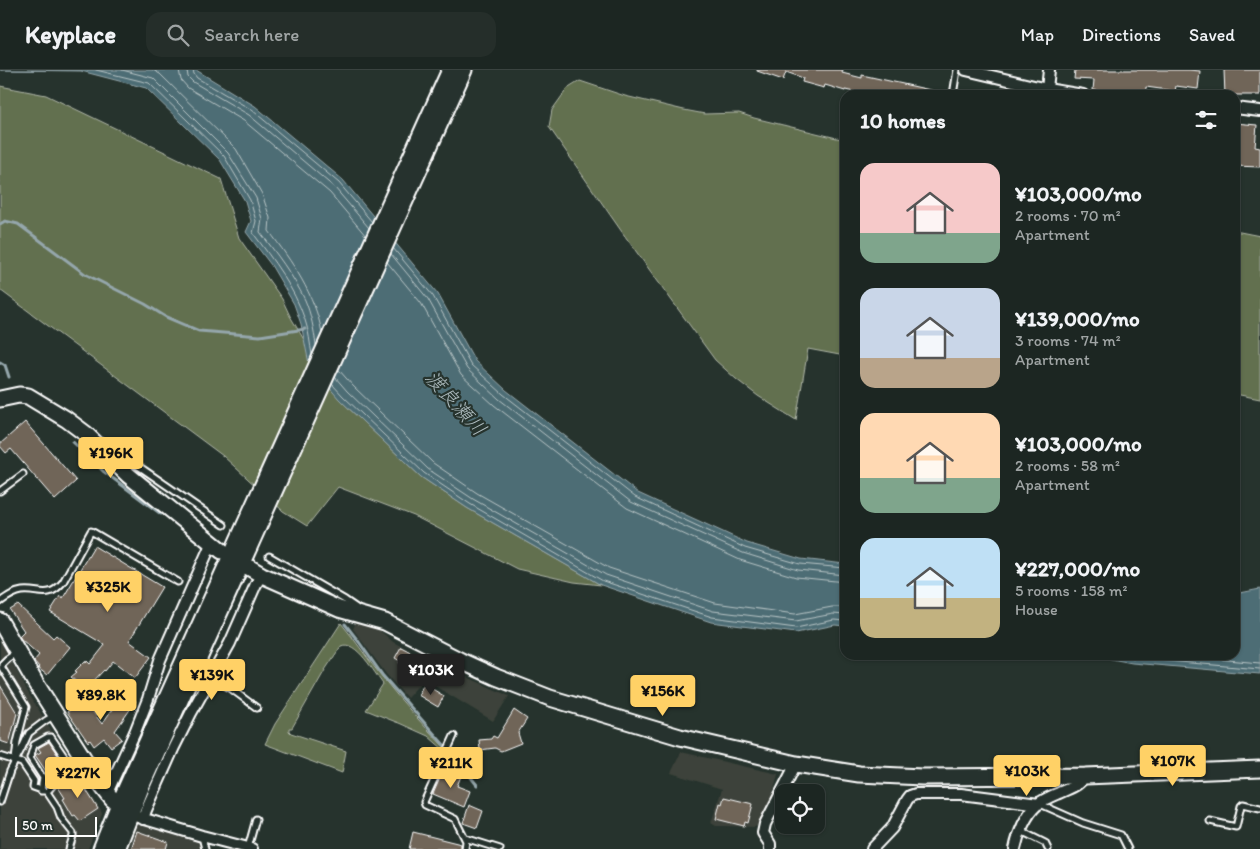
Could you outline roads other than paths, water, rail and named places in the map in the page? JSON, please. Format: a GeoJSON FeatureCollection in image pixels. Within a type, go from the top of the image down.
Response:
{"type":"FeatureCollection","features":[{"type":"Feature","properties":{"kind":"street"},"geometry":{"type":"LineString","coordinates":[[117,849],[245,538],[450,70]]}},
{"type":"Feature","properties":{"kind":"street"},"geometry":{"type":"LineString","coordinates":[[245,538],[464,70]]}},
{"type":"Feature","properties":{"kind":"street"},"geometry":{"type":"LineString","coordinates":[[966,70],[1053,90]]}},
{"type":"Feature","properties":{"kind":"street"},"geometry":{"type":"LineString","coordinates":[[1047,89],[1049,70]]}},
{"type":"Feature","properties":{"kind":"street"},"geometry":{"type":"LineString","coordinates":[[1240,109],[1260,111]]}},
{"type":"Feature","properties":{"kind":"street"},"geometry":{"type":"LineString","coordinates":[[0,399],[19,395],[32,398],[73,424],[97,444],[128,475],[217,546],[160,660],[135,732],[107,793]]}},
{"type":"Feature","properties":{"kind":"street"},"geometry":{"type":"LineString","coordinates":[[101,849],[131,812],[146,810],[174,747],[230,642],[256,584],[256,572],[339,609],[385,622],[477,669],[550,698],[680,738],[796,764],[859,774],[922,777],[1085,776],[1260,769]]}},
{"type":"Feature","properties":{"kind":"street"},"geometry":{"type":"LineString","coordinates":[[0,621],[35,682],[107,793],[131,812],[202,836],[250,848]]}},
{"type":"Feature","properties":{"kind":"street"},"geometry":{"type":"LineString","coordinates":[[770,849],[770,844],[763,833],[764,824],[796,764]]}},
{"type":"Feature","properties":{"kind":"street"},"geometry":{"type":"LineString","coordinates":[[1015,849],[1030,813],[1049,798],[1077,785],[1085,776]]}},
{"type":"Feature","properties":{"kind":"street"},"geometry":{"type":"LineString","coordinates":[[872,849],[892,828],[910,796],[916,794],[961,794],[1039,804]]}},
{"type":"Feature","properties":{"kind":"lane"},"geometry":{"type":"LineString","coordinates":[[954,90],[957,70]]}},
{"type":"Feature","properties":{"kind":"lane"},"geometry":{"type":"LineString","coordinates":[[97,444],[118,452],[224,525]]}},
{"type":"Feature","properties":{"kind":"lane"},"geometry":{"type":"LineString","coordinates":[[0,491],[23,474]]}},
{"type":"Feature","properties":{"kind":"lane"},"geometry":{"type":"LineString","coordinates":[[0,602],[21,591],[43,593],[58,588],[91,530],[178,582]]}},
{"type":"Feature","properties":{"kind":"lane"},"geometry":{"type":"LineString","coordinates":[[269,556],[357,607],[362,616]]}},
{"type":"Feature","properties":{"kind":"lane"},"geometry":{"type":"LineString","coordinates":[[15,760],[17,742],[26,706],[2,668],[2,664],[7,658],[18,652]]}},
{"type":"Feature","properties":{"kind":"lane"},"geometry":{"type":"LineString","coordinates":[[210,678],[230,688],[257,708]]}},
{"type":"Feature","properties":{"kind":"lane"},"geometry":{"type":"LineString","coordinates":[[0,802],[10,771],[29,733],[45,720],[56,715]]}},
{"type":"Feature","properties":{"kind":"lane"},"geometry":{"type":"LineString","coordinates":[[454,736],[424,802],[425,805],[455,819],[465,838],[465,849]]}},
{"type":"Feature","properties":{"kind":"lane"},"geometry":{"type":"LineString","coordinates":[[51,737],[72,771],[44,791],[43,778],[30,758],[34,745],[51,737]]}},
{"type":"Feature","properties":{"kind":"lane"},"geometry":{"type":"LineString","coordinates":[[0,756],[15,760],[24,765],[34,781],[33,787],[44,791],[57,807],[62,818],[73,833],[69,849]]}},
{"type":"Feature","properties":{"kind":"lane"},"geometry":{"type":"LineString","coordinates":[[1039,804],[1076,820],[1121,835],[1128,849]]}},
{"type":"Feature","properties":{"kind":"lane"},"geometry":{"type":"LineString","coordinates":[[1210,821],[1236,826],[1243,804],[1260,808]]}},
{"type":"Feature","properties":{"kind":"lane"},"geometry":{"type":"LineString","coordinates":[[250,848],[256,819]]}},
{"type":"Feature","properties":{"kind":"lane"},"geometry":{"type":"LineString","coordinates":[[1021,831],[1045,843],[1048,849]]}},
{"type":"Feature","properties":{"kind":"lane"},"geometry":{"type":"LineString","coordinates":[[202,836],[205,849]]}},
{"type":"Feature","properties":{"kind":"lane"},"geometry":{"type":"LineString","coordinates":[[465,838],[500,849]]}},
{"type":"Feature","properties":{"kind":"water","name":"渡良瀬川"},"geometry":{"type":"Polygon","coordinates":[[[0,70],[196,70],[255,106],[343,180],[438,294],[475,361],[506,390],[638,493],[747,543],[801,559],[840,563],[840,626],[796,633],[711,622],[601,585],[467,508],[421,477],[339,399],[309,364],[301,324],[294,304],[271,265],[246,232],[251,221],[245,201],[220,160],[146,88],[81,71],[0,70]]]}},
{"type":"Feature","properties":{"kind":"water"},"geometry":{"type":"Polygon","coordinates":[[[1260,589],[1260,674],[1117,660],[1240,660],[1240,593],[1260,589]]]}},
{"type":"Feature","properties":{"kind":"waterway"},"geometry":{"type":"LineString","coordinates":[[0,224],[5,221],[18,224],[85,274],[145,304],[166,317],[199,331],[260,336],[305,329]]}},
{"type":"Feature","properties":{"kind":"waterway"},"geometry":{"type":"LineString","coordinates":[[0,362],[5,365],[9,377]]}},
{"type":"Feature","properties":{"kind":"waterway"},"geometry":{"type":"LineString","coordinates":[[73,442],[103,471],[161,514]]}},
{"type":"Feature","properties":{"kind":"waterway"},"geometry":{"type":"LineString","coordinates":[[345,624],[383,676],[445,746]]}},
{"type":"Feature","properties":{"kind":"waterway"},"geometry":{"type":"LineString","coordinates":[[451,752],[477,785]]}}]}
